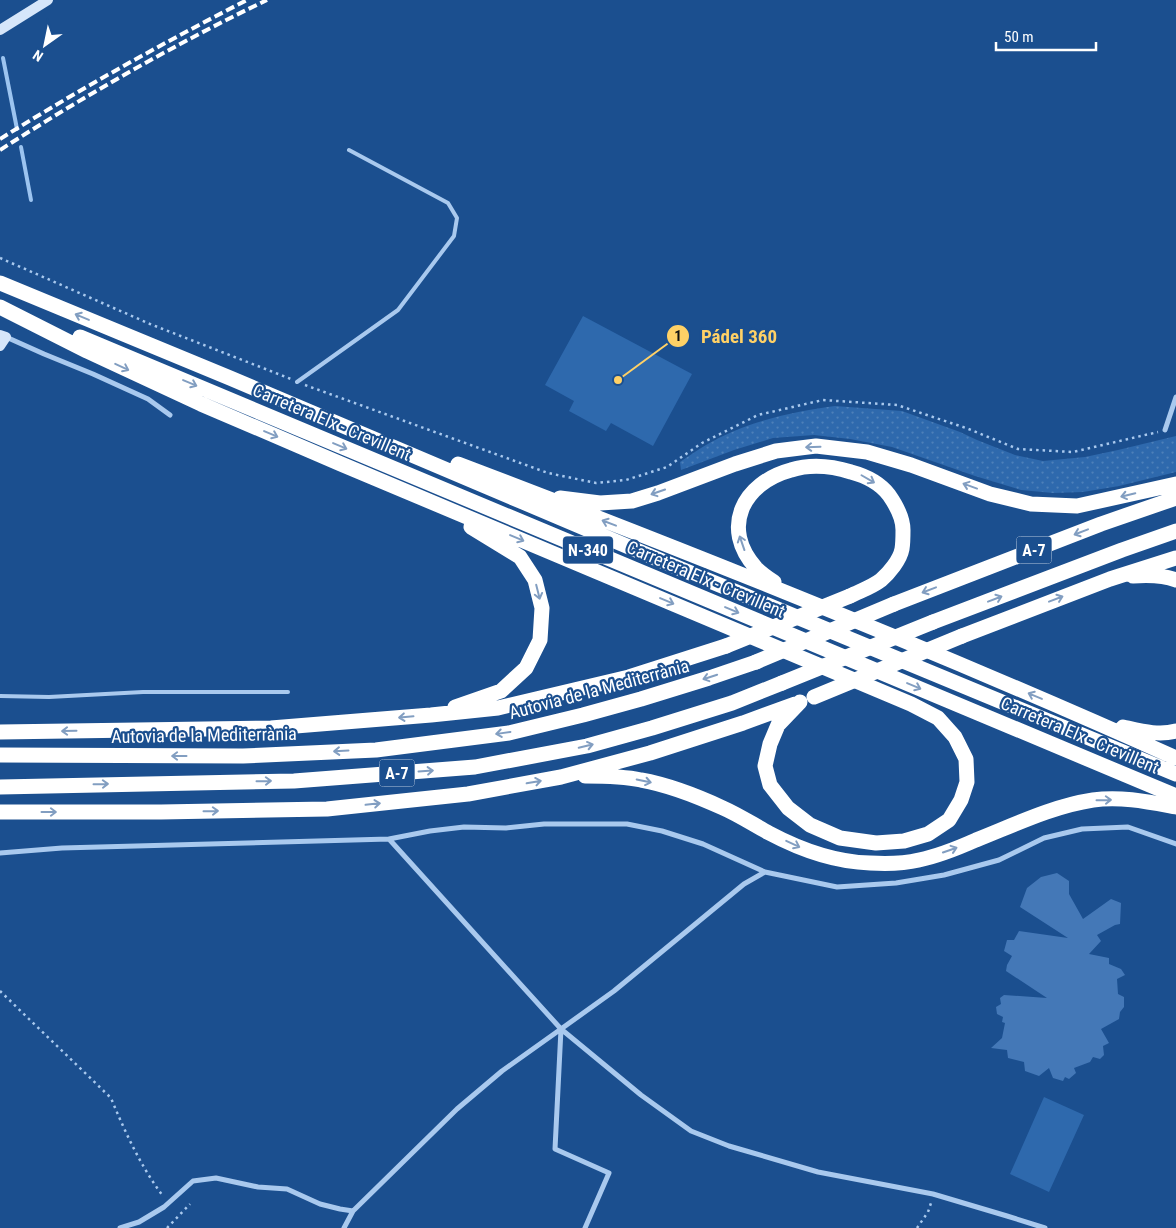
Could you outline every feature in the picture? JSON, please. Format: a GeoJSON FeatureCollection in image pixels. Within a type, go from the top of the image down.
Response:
{"type":"FeatureCollection","features":[{"type":"Feature","properties":{"kind":"highway","name":"Carretera Elx - Crevillent"},"geometry":{"type":"LineString","coordinates":[[0,283],[230,378],[681,570],[1176,774]]}},
{"type":"Feature","properties":{"kind":"highway","name":"Carretera Elx - Crevillent"},"geometry":{"type":"LineString","coordinates":[[0,304],[1176,796]]}},
{"type":"Feature","properties":{"kind":"highway"},"geometry":{"type":"LineString","coordinates":[[0,307],[87,351],[201,404],[911,704],[938,718],[955,737],[966,759],[967,782],[961,800],[949,820],[928,834],[904,841],[876,843],[840,838],[810,825],[788,808],[770,785],[765,766],[770,744],[778,725],[807,700]]}},
{"type":"Feature","properties":{"kind":"highway"},"geometry":{"type":"LineString","coordinates":[[230,378],[496,478],[729,569],[1068,710],[1176,758]]}},
{"type":"Feature","properties":{"kind":"highway"},"geometry":{"type":"LineString","coordinates":[[496,478],[557,497],[600,503],[632,501],[776,451],[816,446],[866,452],[911,465],[990,494],[1031,504],[1077,506],[1176,484]]}},
{"type":"Feature","properties":{"kind":"highway"},"geometry":{"type":"LineString","coordinates":[[341,464],[476,530],[520,557],[535,580],[542,608],[540,640],[526,668],[501,691],[431,715]]}},
{"type":"Feature","properties":{"kind":"highway"},"geometry":{"type":"LineString","coordinates":[[0,732],[271,728],[498,708],[629,677],[726,646],[850,596],[880,580],[894,565],[902,550],[903,527],[897,506],[883,488],[863,475],[838,468],[813,466],[791,470],[771,478],[754,490],[743,504],[738,520],[740,538],[747,555],[757,569],[774,582],[817,605]]}},
{"type":"Feature","properties":{"kind":"highway","name":"Autovia de la Mediterrània"},"geometry":{"type":"LineString","coordinates":[[0,755],[244,756],[386,749],[509,733],[641,699],[756,662],[894,604],[1101,524],[1176,498]]}},
{"type":"Feature","properties":{"kind":"highway","name":"A-7"},"geometry":{"type":"LineString","coordinates":[[0,786],[294,780],[475,767],[587,746],[732,703],[933,622],[1176,531]]}},
{"type":"Feature","properties":{"kind":"highway"},"geometry":{"type":"LineString","coordinates":[[0,812],[327,809],[468,794],[561,777],[650,753],[743,723],[807,700],[962,636],[1110,579],[1176,558]]}},
{"type":"Feature","properties":{"kind":"highway"},"geometry":{"type":"LineString","coordinates":[[1110,579],[1144,575],[1176,580]]}},
{"type":"Feature","properties":{"kind":"highway"},"geometry":{"type":"LineString","coordinates":[[1068,710],[1117,726],[1146,732],[1168,733],[1176,731]]}},
{"type":"Feature","properties":{"kind":"highway"},"geometry":{"type":"LineString","coordinates":[[561,777],[606,776],[641,780],[684,791],[724,808],[771,834],[806,850],[834,859],[867,863],[896,864],[920,860],[1062,807],[1094,800],[1121,799],[1176,807]]}},
{"type":"Feature","properties":{"kind":"street"},"geometry":{"type":"LineString","coordinates":[[0,24],[36,0]]}},
{"type":"Feature","properties":{"kind":"street"},"geometry":{"type":"LineString","coordinates":[[0,30],[48,0]]}},
{"type":"Feature","properties":{"kind":"street"},"geometry":{"type":"LineString","coordinates":[[2,339],[93,374],[148,400],[170,415]]}},
{"type":"Feature","properties":{"kind":"street"},"geometry":{"type":"LineString","coordinates":[[1165,430],[1176,397]]}},
{"type":"Feature","properties":{"kind":"street"},"geometry":{"type":"LineString","coordinates":[[0,853],[62,848],[389,839],[464,827],[506,828],[544,824],[627,824],[662,831],[703,844],[765,872],[837,887],[896,883],[944,875],[999,860],[1044,838],[1082,829],[1128,827],[1176,844]]}},
{"type":"Feature","properties":{"kind":"street"},"geometry":{"type":"LineString","coordinates":[[389,839],[561,1029],[641,1096],[690,1131],[729,1146],[818,1172],[933,1194],[1045,1228]]}},
{"type":"Feature","properties":{"kind":"street"},"geometry":{"type":"LineString","coordinates":[[344,1228],[353,1211],[457,1109],[502,1071],[614,991],[744,884],[765,872]]}},
{"type":"Feature","properties":{"kind":"street"},"geometry":{"type":"LineString","coordinates":[[561,1029],[555,1148],[609,1173],[585,1228]]}},
{"type":"Feature","properties":{"kind":"street"},"geometry":{"type":"LineString","coordinates":[[120,1228],[139,1222],[164,1207],[193,1181],[216,1178],[258,1187],[287,1189],[320,1204],[353,1211]]}},
{"type":"Feature","properties":{"kind":"lane"},"geometry":{"type":"LineString","coordinates":[[297,382],[398,310],[454,236],[457,218],[448,204],[350,150]]}},
{"type":"Feature","properties":{"kind":"lane"},"geometry":{"type":"LineString","coordinates":[[0,696],[49,697],[142,692],[288,692]]}},
{"type":"Feature","properties":{"kind":"path"},"geometry":{"type":"LineString","coordinates":[[0,258],[150,324],[297,382],[548,473],[596,483],[626,480],[667,467],[702,443],[758,415],[823,400],[897,406],[966,428],[1018,449],[1073,452],[1165,430]]}},
{"type":"Feature","properties":{"kind":"path"},"geometry":{"type":"LineString","coordinates":[[0,991],[111,1098],[120,1122],[151,1180],[168,1204]]}},
{"type":"Feature","properties":{"kind":"path"},"geometry":{"type":"LineString","coordinates":[[917,1228],[928,1212],[933,1194]]}},
{"type":"Feature","properties":{"kind":"path"},"geometry":{"type":"LineString","coordinates":[[167,1228],[190,1204]]}},
{"type":"Feature","properties":{"kind":"shaded area"},"geometry":{"type":"Polygon","coordinates":[[[583,316],[692,374],[653,446],[611,423],[606,431],[569,411],[574,401],[545,385],[583,316]]]}},
{"type":"Feature","properties":{"kind":"shaded area"},"geometry":{"type":"Polygon","coordinates":[[[835,406],[902,411],[1015,455],[1043,461],[1085,457],[1176,436],[1176,472],[1119,486],[1083,492],[1053,493],[1021,490],[892,447],[850,439],[814,435],[773,438],[681,470],[680,462],[706,445],[736,430],[785,415],[835,406]]]}},
{"type":"Feature","properties":{"kind":"shaded area"},"geometry":{"type":"Polygon","coordinates":[[[1044,1097],[1084,1115],[1049,1192],[1010,1174],[1044,1097]]]}},
{"type":"Feature","properties":{"kind":"building"},"geometry":{"type":"Polygon","coordinates":[[[1057,873],[1069,881],[1069,894],[1083,919],[1111,899],[1121,903],[1120,924],[1097,935],[1101,941],[1089,954],[1109,958],[1109,964],[1121,969],[1125,975],[1117,979],[1118,994],[1124,997],[1124,1007],[1120,1012],[1119,1019],[1101,1029],[1109,1043],[1103,1046],[1104,1055],[1100,1059],[1093,1057],[1090,1062],[1074,1068],[1076,1073],[1069,1079],[1065,1077],[1063,1081],[1053,1078],[1049,1068],[1039,1076],[1025,1071],[1024,1062],[1008,1058],[1007,1050],[991,1048],[1002,1038],[1005,1023],[1002,1022],[1003,1017],[997,1014],[996,1007],[1001,1004],[1000,998],[1004,995],[1047,998],[1006,971],[1012,956],[1004,951],[1007,940],[1014,940],[1019,931],[1068,938],[1020,907],[1027,888],[1041,877],[1057,873]]]}},
{"type":"Feature","properties":{"kind":"waterway"},"geometry":{"type":"LineString","coordinates":[[3,58],[17,129]]}},
{"type":"Feature","properties":{"kind":"waterway"},"geometry":{"type":"LineString","coordinates":[[21,147],[31,200]]}},
{"type":"Feature","properties":{"kind":"railway"},"geometry":{"type":"LineString","coordinates":[[0,139],[122,67],[247,0]]}},
{"type":"Feature","properties":{"kind":"railway"},"geometry":{"type":"LineString","coordinates":[[0,150],[131,71],[267,0]]}},
{"type":"Feature","properties":{"kind":"place","name":"Pádel 360"},"geometry":{"type":"Point","coordinates":[618,380]}}]}
